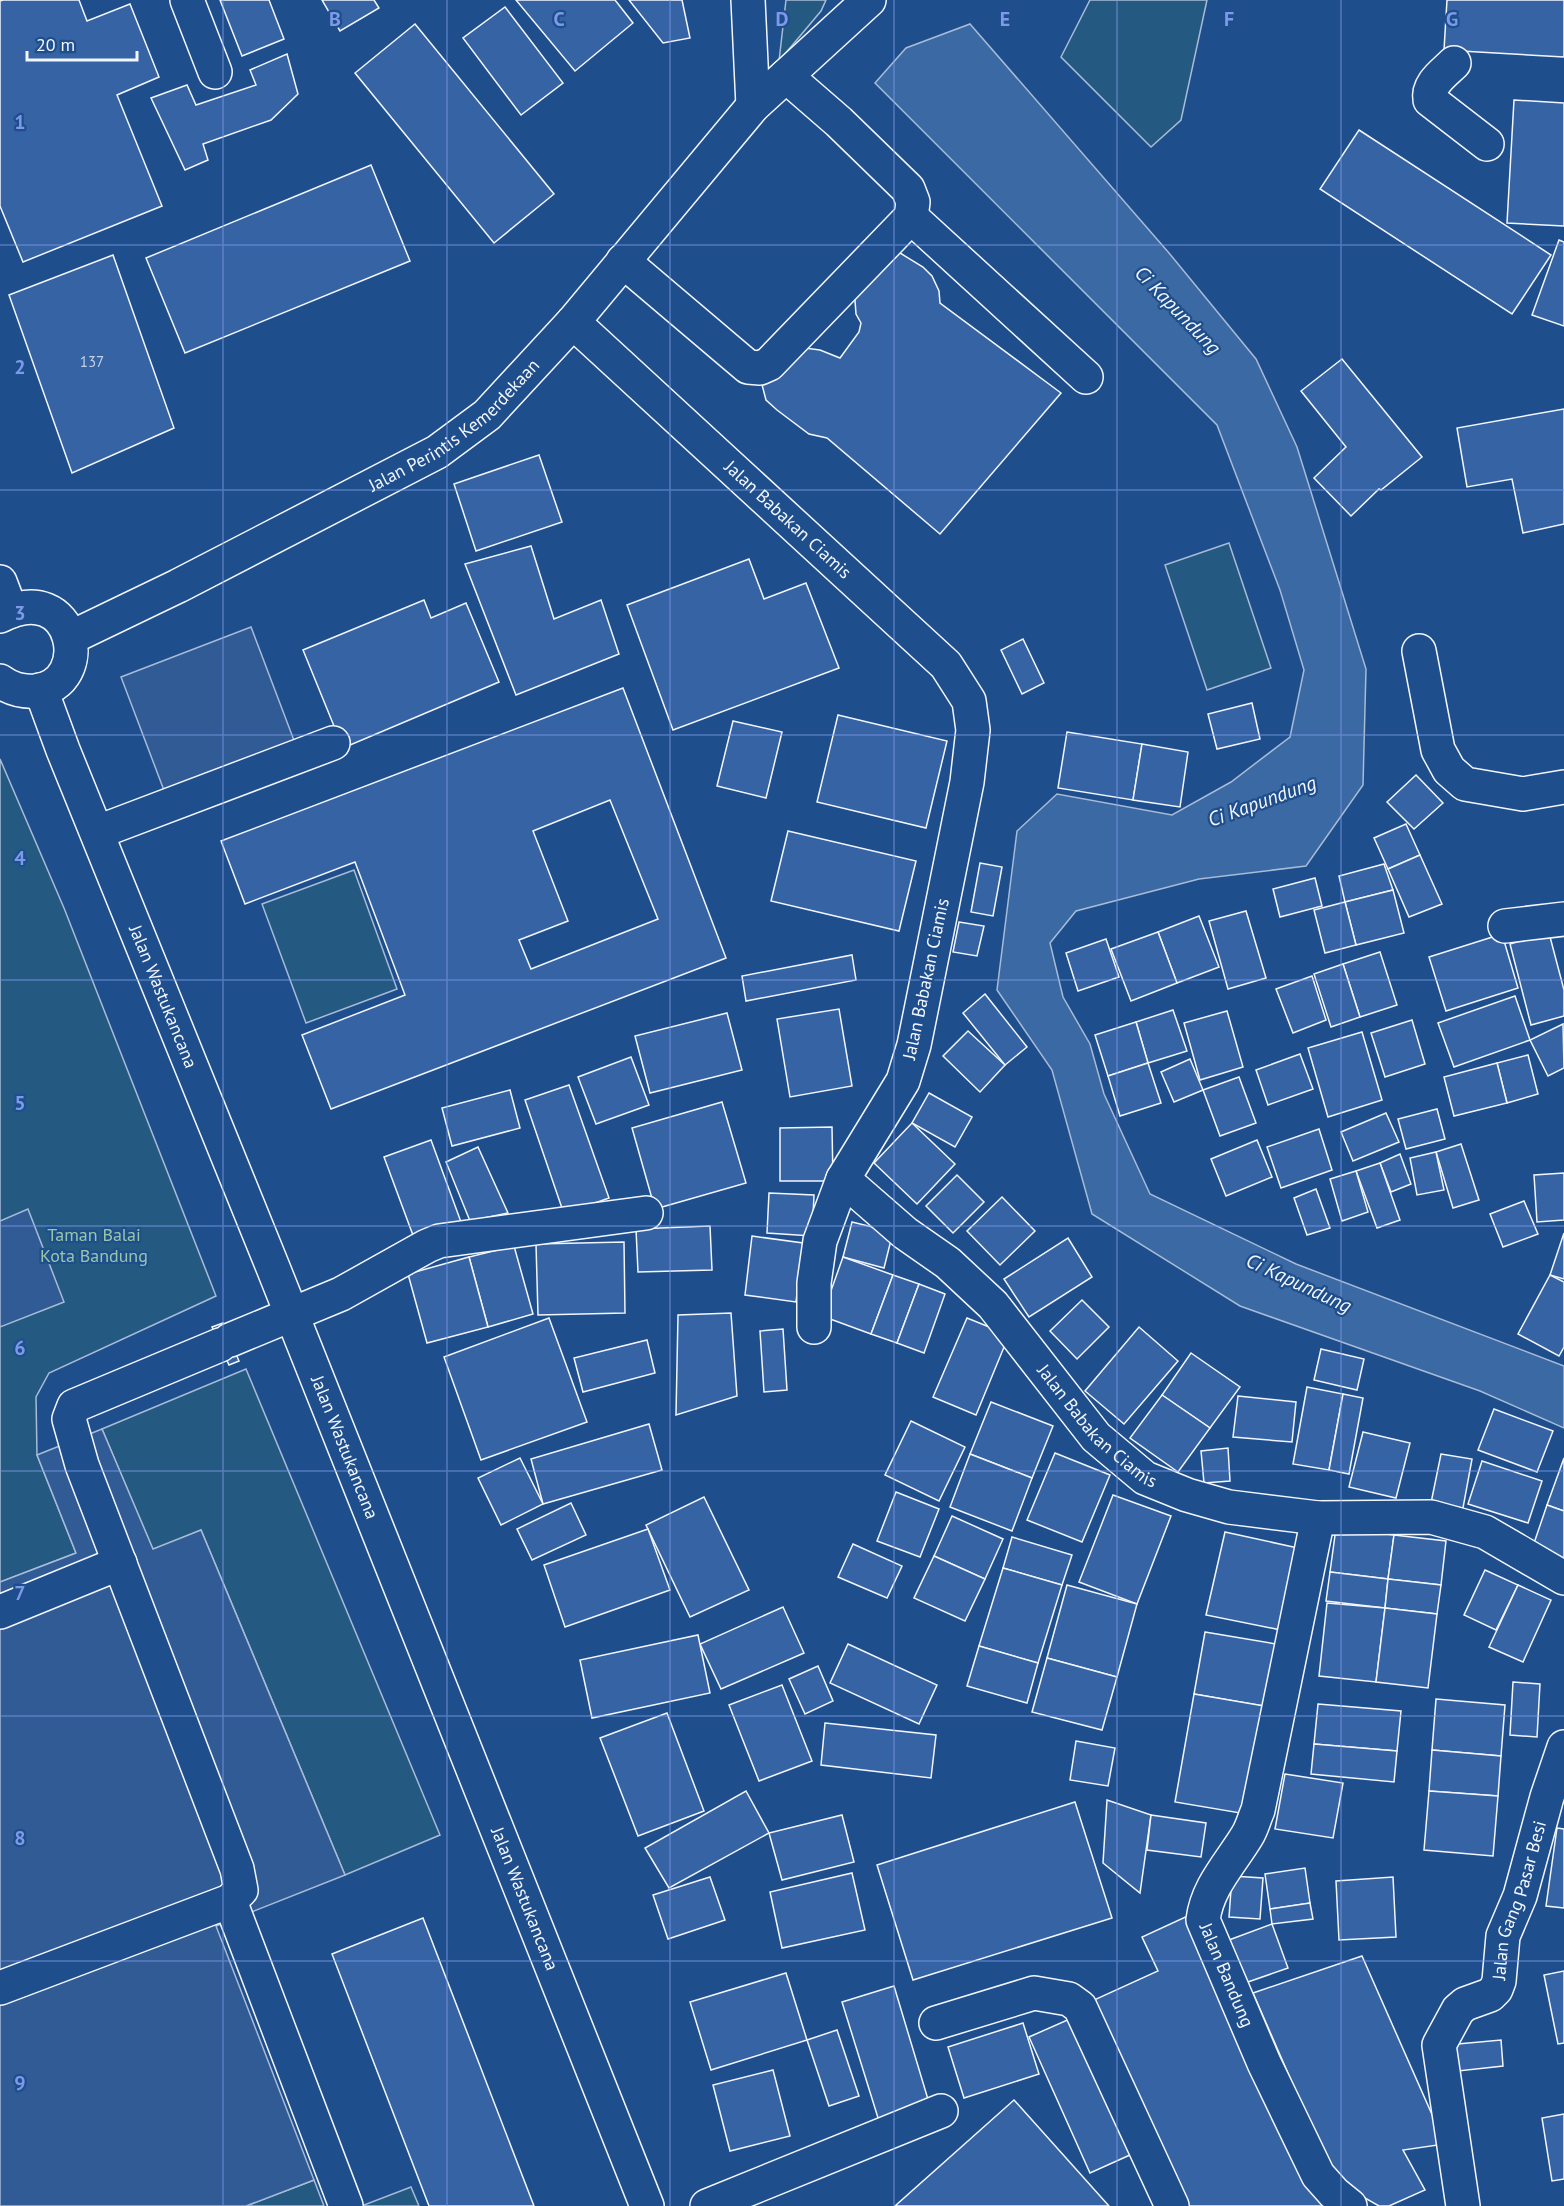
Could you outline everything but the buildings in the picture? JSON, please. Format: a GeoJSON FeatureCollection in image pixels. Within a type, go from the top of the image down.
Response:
{"type":"FeatureCollection","features":[{"type":"Feature","properties":{"kind":"street"},"geometry":{"type":"LineString","coordinates":[[187,0],[215,72]]}},
{"type":"Feature","properties":{"kind":"street"},"geometry":{"type":"LineString","coordinates":[[748,0],[753,105]]}},
{"type":"Feature","properties":{"kind":"street","name":"Jalan Perintis Kemerdekaan"},"geometry":{"type":"LineString","coordinates":[[70,638],[178,586],[437,452],[487,415],[573,322],[753,105],[869,0]]}},
{"type":"Feature","properties":{"kind":"street"},"geometry":{"type":"LineString","coordinates":[[1454,63],[1432,86],[1429,93],[1430,100],[1487,144]]}},
{"type":"Feature","properties":{"kind":"street"},"geometry":{"type":"LineString","coordinates":[[623,261],[748,366],[760,368],[769,364],[911,217],[913,202],[908,189],[839,122],[786,76]]}},
{"type":"Feature","properties":{"kind":"street"},"geometry":{"type":"LineString","coordinates":[[911,217],[1086,377]]}},
{"type":"Feature","properties":{"kind":"street","name":"Jalan Babakan Ciamis"},"geometry":{"type":"LineString","coordinates":[[573,322],[946,664],[969,701],[973,730],[967,782],[914,1046],[903,1081],[843,1179],[905,1233],[948,1263],[993,1305],[1096,1437],[1145,1478],[1187,1495],[1229,1507],[1318,1518],[1431,1517],[1485,1532],[1564,1578]]}},
{"type":"Feature","properties":{"kind":"street"},"geometry":{"type":"LineString","coordinates":[[0,681],[24,692],[41,690],[53,685],[66,670],[72,651],[65,626],[57,617],[35,606],[4,603]]}},
{"type":"Feature","properties":{"kind":"street"},"geometry":{"type":"LineString","coordinates":[[1419,651],[1438,750],[1449,770],[1466,784],[1523,794],[1564,787]]}},
{"type":"Feature","properties":{"kind":"street","name":"Jalan Wastukancana"},"geometry":{"type":"LineString","coordinates":[[41,690],[63,750],[292,1314],[647,2206]]}},
{"type":"Feature","properties":{"kind":"street"},"geometry":{"type":"LineString","coordinates":[[98,832],[333,743]]}},
{"type":"Feature","properties":{"kind":"street"},"geometry":{"type":"LineString","coordinates":[[1505,926],[1564,919]]}},
{"type":"Feature","properties":{"kind":"street"},"geometry":{"type":"LineString","coordinates":[[814,1327],[814,1283],[817,1254],[843,1179]]}},
{"type":"Feature","properties":{"kind":"street"},"geometry":{"type":"LineString","coordinates":[[0,1988],[230,1901],[241,1890],[237,1869],[82,1466],[69,1419],[74,1406],[341,1294],[439,1241],[646,1213]]}},
{"type":"Feature","properties":{"kind":"street","name":"Jalan Bandung"},"geometry":{"type":"LineString","coordinates":[[1318,1518],[1258,1810],[1248,1834],[1213,1887],[1205,1904],[1203,1920],[1264,2063],[1318,2175],[1350,2206]]}},
{"type":"Feature","properties":{"kind":"street"},"geometry":{"type":"LineString","coordinates":[[0,1612],[120,1563]]}},
{"type":"Feature","properties":{"kind":"street","name":"Jalan Gang Pasar Besi"},"geometry":{"type":"LineString","coordinates":[[1463,2206],[1439,2045],[1458,2010],[1465,2004],[1490,1995],[1496,1989],[1499,1981],[1503,1936],[1520,1896],[1546,1797],[1564,1747]]}},
{"type":"Feature","properties":{"kind":"street"},"geometry":{"type":"LineString","coordinates":[[230,1901],[346,2206]]}},
{"type":"Feature","properties":{"kind":"street"},"geometry":{"type":"LineString","coordinates":[[936,2023],[1034,1992],[1069,1999],[1080,2007],[1172,2206]]}},
{"type":"Feature","properties":{"kind":"street"},"geometry":{"type":"LineString","coordinates":[[707,2206],[941,2111]]}},
{"type":"Feature","properties":{"kind":"green space"},"geometry":{"type":"Polygon","coordinates":[[[786,0],[826,0],[821,11],[779,61],[786,0]]]}},
{"type":"Feature","properties":{"kind":"green space"},"geometry":{"type":"Polygon","coordinates":[[[1090,0],[1207,0],[1181,120],[1151,147],[1061,57],[1090,0]]]}},
{"type":"Feature","properties":{"kind":"green space"},"geometry":{"type":"Polygon","coordinates":[[[1229,543],[1271,668],[1207,690],[1165,565],[1229,543]]]}},
{"type":"Feature","properties":{"kind":"green space","name":"Taman Balai Kota Bandung"},"geometry":{"type":"Polygon","coordinates":[[[0,759],[64,908],[216,1296],[49,1373],[36,1397],[37,1455],[76,1553],[0,1582],[0,759]]]}},
{"type":"Feature","properties":{"kind":"green space"},"geometry":{"type":"Polygon","coordinates":[[[354,870],[397,989],[306,1023],[262,904],[354,870]]]}},
{"type":"Feature","properties":{"kind":"green space"},"geometry":{"type":"Polygon","coordinates":[[[246,1369],[440,1835],[345,1875],[201,1530],[153,1550],[102,1429],[246,1369]]]}},
{"type":"Feature","properties":{"kind":"green space"},"geometry":{"type":"Polygon","coordinates":[[[314,2180],[324,2206],[246,2206],[314,2180]]]}},
{"type":"Feature","properties":{"kind":"green space"},"geometry":{"type":"Polygon","coordinates":[[[411,2187],[419,2206],[364,2206],[364,2205],[411,2187]]]}},
{"type":"Feature","properties":{"kind":"shaded area"},"geometry":{"type":"Polygon","coordinates":[[[251,627],[295,743],[165,793],[121,677],[251,627]]]}},
{"type":"Feature","properties":{"kind":"shaded area"},"geometry":{"type":"Polygon","coordinates":[[[28,1209],[64,1302],[0,1327],[0,1221],[28,1209]]]}},
{"type":"Feature","properties":{"kind":"shaded area"},"geometry":{"type":"Polygon","coordinates":[[[102,1429],[153,1549],[201,1530],[345,1875],[216,1926],[314,2180],[246,2206],[0,2206],[0,1582],[76,1553],[37,1455],[102,1429]]]}},
{"type":"Feature","properties":{"kind":"water","name":"Ci Kapundung"},"geometry":{"type":"Polygon","coordinates":[[[970,24],[1169,253],[1256,359],[1297,447],[1366,669],[1363,785],[1306,866],[1199,879],[1076,911],[1050,943],[1063,997],[1090,1044],[1104,1094],[1150,1194],[1296,1264],[1564,1366],[1564,1428],[1480,1391],[1240,1306],[1092,1214],[1052,1070],[997,990],[1017,831],[1057,794],[1172,815],[1231,782],[1290,737],[1304,670],[1280,590],[1217,425],[875,83],[906,48],[970,24]]]}}]}
